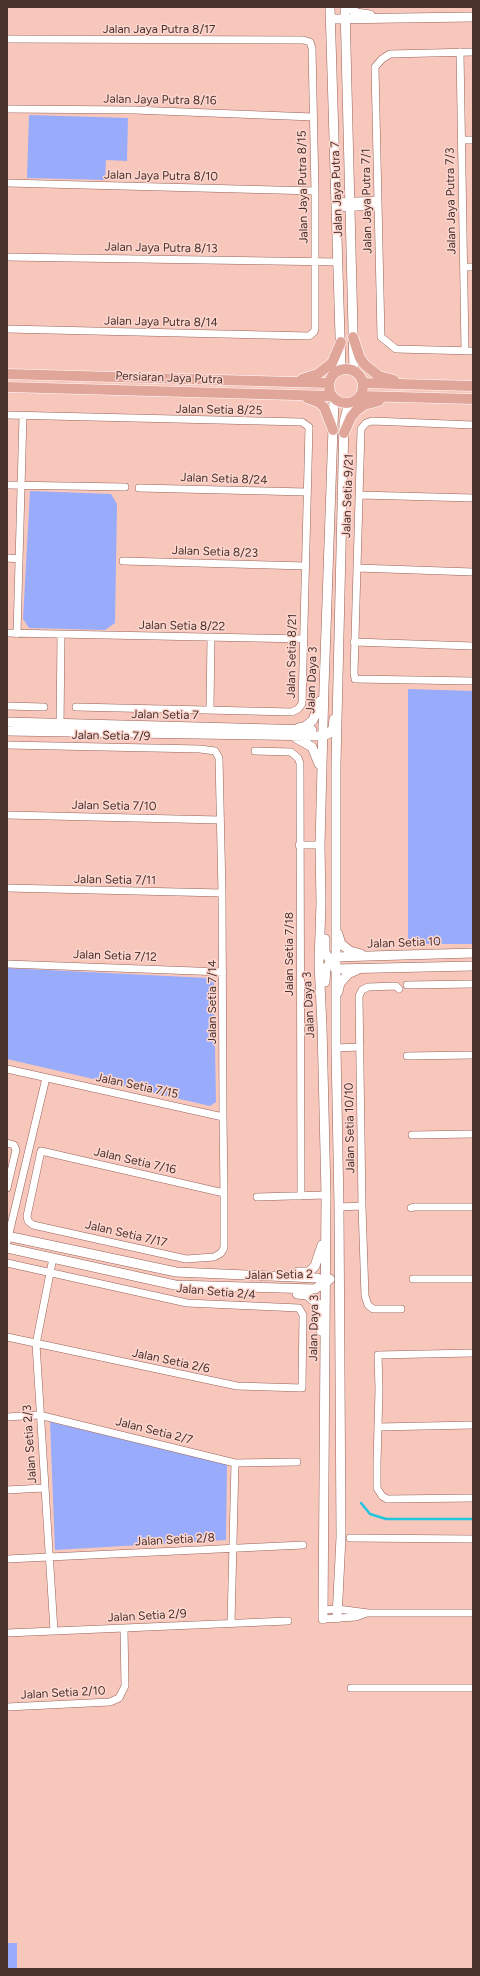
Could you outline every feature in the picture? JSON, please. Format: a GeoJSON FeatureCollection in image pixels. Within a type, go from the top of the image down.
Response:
{"type":"FeatureCollection","features":[{"type":"Feature","properties":{"kind":"main road"},"geometry":{"type":"LineString","coordinates":[[353,337],[360,358],[368,368],[378,376],[408,384]]}},
{"type":"Feature","properties":{"kind":"main road"},"geometry":{"type":"LineString","coordinates":[[294,382],[318,374],[328,367],[341,342]]}},
{"type":"Feature","properties":{"kind":"main road"},"geometry":{"type":"LineString","coordinates":[[342,369],[354,371],[360,376],[363,383],[363,390],[360,396],[349,403],[341,403],[332,397],[328,383],[332,376],[342,369]]}},
{"type":"Feature","properties":{"kind":"main road","name":"Persiaran Jaya Putra"},"geometry":{"type":"LineString","coordinates":[[7,374],[328,383]]}},
{"type":"Feature","properties":{"kind":"main road"},"geometry":{"type":"LineString","coordinates":[[363,383],[473,386]]}},
{"type":"Feature","properties":{"kind":"main road","name":"Persiaran Jaya Putra"},"geometry":{"type":"LineString","coordinates":[[7,387],[332,397]]}},
{"type":"Feature","properties":{"kind":"main road"},"geometry":{"type":"LineString","coordinates":[[297,395],[322,404],[333,430]]}},
{"type":"Feature","properties":{"kind":"main road"},"geometry":{"type":"LineString","coordinates":[[360,396],[473,399]]}},
{"type":"Feature","properties":{"kind":"main road"},"geometry":{"type":"LineString","coordinates":[[344,433],[351,417],[359,407],[368,403],[395,397]]}},
{"type":"Feature","properties":{"kind":"street","name":"Jalan Jaya Putra 7"},"geometry":{"type":"LineString","coordinates":[[330,7],[342,369]]}},
{"type":"Feature","properties":{"kind":"street","name":"Jalan Jaya Putra 7"},"geometry":{"type":"LineString","coordinates":[[345,7],[354,371]]}},
{"type":"Feature","properties":{"kind":"street"},"geometry":{"type":"LineString","coordinates":[[350,7],[356,13],[389,19]]}},
{"type":"Feature","properties":{"kind":"street"},"geometry":{"type":"LineString","coordinates":[[330,19],[345,20],[473,17]]}},
{"type":"Feature","properties":{"kind":"street","name":"Jalan Jaya Putra 8/17"},"geometry":{"type":"LineString","coordinates":[[7,39],[310,42]]}},
{"type":"Feature","properties":{"kind":"street","name":"Jalan Jaya Putra 8/15"},"geometry":{"type":"LineString","coordinates":[[310,42],[312,48],[315,190],[314,332]]}},
{"type":"Feature","properties":{"kind":"street"},"geometry":{"type":"LineString","coordinates":[[460,52],[473,52]]}},
{"type":"Feature","properties":{"kind":"street","name":"Jalan Jaya Putra 7/1"},"geometry":{"type":"LineString","coordinates":[[460,52],[390,54],[382,59],[375,67],[381,336],[387,343],[396,349],[465,350]]}},
{"type":"Feature","properties":{"kind":"street","name":"Jalan Jaya Putra 7/3"},"geometry":{"type":"LineString","coordinates":[[460,52],[465,350]]}},
{"type":"Feature","properties":{"kind":"street","name":"Jalan Jaya Putra 8/16"},"geometry":{"type":"LineString","coordinates":[[7,109],[134,110],[313,117]]}},
{"type":"Feature","properties":{"kind":"street"},"geometry":{"type":"LineString","coordinates":[[461,140],[473,140]]}},
{"type":"Feature","properties":{"kind":"street","name":"Jalan Jaya Putra 8/10"},"geometry":{"type":"LineString","coordinates":[[7,183],[315,190]]}},
{"type":"Feature","properties":{"kind":"street"},"geometry":{"type":"LineString","coordinates":[[337,205],[378,203]]}},
{"type":"Feature","properties":{"kind":"street","name":"Jalan Jaya Putra 8/13"},"geometry":{"type":"LineString","coordinates":[[7,257],[314,262]]}},
{"type":"Feature","properties":{"kind":"street"},"geometry":{"type":"LineString","coordinates":[[314,262],[338,262]]}},
{"type":"Feature","properties":{"kind":"street"},"geometry":{"type":"LineString","coordinates":[[464,267],[473,267]]}},
{"type":"Feature","properties":{"kind":"street","name":"Jalan Jaya Putra 8/14"},"geometry":{"type":"LineString","coordinates":[[7,329],[309,336],[314,332]]}},
{"type":"Feature","properties":{"kind":"street"},"geometry":{"type":"LineString","coordinates":[[465,350],[473,351]]}},
{"type":"Feature","properties":{"kind":"street","name":"Jalan Daya 3"},"geometry":{"type":"LineString","coordinates":[[323,1614],[327,1282],[322,1026],[319,963],[321,903],[320,845],[325,733],[324,686],[333,430],[332,397]]}},
{"type":"Feature","properties":{"kind":"street","name":"Jalan Daya 3"},"geometry":{"type":"LineString","coordinates":[[337,1618],[341,1537],[339,1207],[336,1005],[333,963],[344,433],[345,416],[349,403]]}},
{"type":"Feature","properties":{"kind":"street","name":"Jalan Setia 8/25"},"geometry":{"type":"LineString","coordinates":[[7,415],[302,422],[309,427]]}},
{"type":"Feature","properties":{"kind":"street"},"geometry":{"type":"LineString","coordinates":[[17,634],[23,416]]}},
{"type":"Feature","properties":{"kind":"street","name":"Jalan Setia 9/21"},"geometry":{"type":"LineString","coordinates":[[473,426],[372,421],[366,423],[361,430],[354,642],[355,678],[473,681]]}},
{"type":"Feature","properties":{"kind":"street","name":"Jalan Setia 8/21"},"geometry":{"type":"LineString","coordinates":[[76,708],[292,712],[298,709],[302,704],[309,427]]}},
{"type":"Feature","properties":{"kind":"street"},"geometry":{"type":"LineString","coordinates":[[7,485],[125,487]]}},
{"type":"Feature","properties":{"kind":"street","name":"Jalan Setia 8/24"},"geometry":{"type":"LineString","coordinates":[[139,488],[308,492]]}},
{"type":"Feature","properties":{"kind":"street"},"geometry":{"type":"LineString","coordinates":[[359,495],[473,498]]}},
{"type":"Feature","properties":{"kind":"street"},"geometry":{"type":"LineString","coordinates":[[7,558],[19,559]]}},
{"type":"Feature","properties":{"kind":"street","name":"Jalan Setia 8/23"},"geometry":{"type":"LineString","coordinates":[[123,561],[306,566]]}},
{"type":"Feature","properties":{"kind":"street"},"geometry":{"type":"LineString","coordinates":[[357,568],[473,572]]}},
{"type":"Feature","properties":{"kind":"street","name":"Jalan Setia 8/22"},"geometry":{"type":"LineString","coordinates":[[7,633],[304,639]]}},
{"type":"Feature","properties":{"kind":"street"},"geometry":{"type":"LineString","coordinates":[[60,728],[61,635]]}},
{"type":"Feature","properties":{"kind":"street"},"geometry":{"type":"LineString","coordinates":[[210,710],[211,637]]}},
{"type":"Feature","properties":{"kind":"street"},"geometry":{"type":"LineString","coordinates":[[354,642],[473,646]]}},
{"type":"Feature","properties":{"kind":"street"},"geometry":{"type":"LineString","coordinates":[[322,777],[316,753],[312,747],[292,733],[306,726],[313,720],[324,686]]}},
{"type":"Feature","properties":{"kind":"street"},"geometry":{"type":"LineString","coordinates":[[336,763],[333,755],[333,739],[325,733],[333,728],[335,710],[339,701]]}},
{"type":"Feature","properties":{"kind":"street"},"geometry":{"type":"LineString","coordinates":[[7,706],[44,707]]}},
{"type":"Feature","properties":{"kind":"street","name":"Jalan Setia 7"},"geometry":{"type":"LineString","coordinates":[[7,722],[60,728]]}},
{"type":"Feature","properties":{"kind":"street","name":"Jalan Setia 7"},"geometry":{"type":"LineString","coordinates":[[7,731],[60,728],[325,733]]}},
{"type":"Feature","properties":{"kind":"street","name":"Jalan Setia 7/9"},"geometry":{"type":"LineString","coordinates":[[7,745],[200,749],[215,751]]}},
{"type":"Feature","properties":{"kind":"street","name":"Jalan Setia 7/14"},"geometry":{"type":"LineString","coordinates":[[215,751],[219,758],[223,972],[224,1248],[221,1253]]}},
{"type":"Feature","properties":{"kind":"street","name":"Jalan Setia 7/18"},"geometry":{"type":"LineString","coordinates":[[255,751],[286,751],[298,758],[300,767],[301,1196]]}},
{"type":"Feature","properties":{"kind":"street","name":"Jalan Setia 7/10"},"geometry":{"type":"LineString","coordinates":[[7,815],[220,820]]}},
{"type":"Feature","properties":{"kind":"street"},"geometry":{"type":"LineString","coordinates":[[299,845],[320,845]]}},
{"type":"Feature","properties":{"kind":"street","name":"Jalan Setia 7/11"},"geometry":{"type":"LineString","coordinates":[[7,888],[222,893]]}},
{"type":"Feature","properties":{"kind":"street"},"geometry":{"type":"LineString","coordinates":[[321,903],[325,952],[333,963],[326,968],[325,1011],[322,1026]]}},
{"type":"Feature","properties":{"kind":"street"},"geometry":{"type":"LineString","coordinates":[[335,909],[338,937],[342,944],[350,951],[372,956]]}},
{"type":"Feature","properties":{"kind":"street","name":"Jalan Setia 10"},"geometry":{"type":"LineString","coordinates":[[333,963],[372,956],[473,953]]}},
{"type":"Feature","properties":{"kind":"street","name":"Jalan Setia 10"},"geometry":{"type":"LineString","coordinates":[[333,963],[372,968],[473,966]]}},
{"type":"Feature","properties":{"kind":"street","name":"Jalan Setia 7/12"},"geometry":{"type":"LineString","coordinates":[[7,964],[223,972]]}},
{"type":"Feature","properties":{"kind":"street"},"geometry":{"type":"LineString","coordinates":[[336,1005],[340,982],[348,974],[355,971],[372,968]]}},
{"type":"Feature","properties":{"kind":"street"},"geometry":{"type":"LineString","coordinates":[[407,985],[473,984]]}},
{"type":"Feature","properties":{"kind":"street","name":"Jalan Setia 10/10"},"geometry":{"type":"LineString","coordinates":[[399,989],[396,986],[368,987],[362,990],[359,996],[365,1296],[368,1305],[373,1309],[401,1309]]}},
{"type":"Feature","properties":{"kind":"street"},"geometry":{"type":"LineString","coordinates":[[336,1048],[360,1047]]}},
{"type":"Feature","properties":{"kind":"street"},"geometry":{"type":"LineString","coordinates":[[407,1056],[473,1055]]}},
{"type":"Feature","properties":{"kind":"street","name":"Jalan Setia 7/15"},"geometry":{"type":"LineString","coordinates":[[7,1069],[223,1116]]}},
{"type":"Feature","properties":{"kind":"street"},"geometry":{"type":"LineString","coordinates":[[7,1238],[46,1078]]}},
{"type":"Feature","properties":{"kind":"street"},"geometry":{"type":"LineString","coordinates":[[412,1135],[473,1134]]}},
{"type":"Feature","properties":{"kind":"street"},"geometry":{"type":"LineString","coordinates":[[7,1188],[16,1150],[10,1144]]}},
{"type":"Feature","properties":{"kind":"street","name":"Jalan Setia 7/16"},"geometry":{"type":"LineString","coordinates":[[28,1221],[27,1216],[41,1152],[224,1193]]}},
{"type":"Feature","properties":{"kind":"street"},"geometry":{"type":"LineString","coordinates":[[257,1197],[326,1195]]}},
{"type":"Feature","properties":{"kind":"street"},"geometry":{"type":"LineString","coordinates":[[340,1374],[336,1358],[334,1299],[327,1282],[335,1274],[337,1265],[336,1214],[339,1207],[362,1206]]}},
{"type":"Feature","properties":{"kind":"street"},"geometry":{"type":"LineString","coordinates":[[411,1208],[473,1207]]}},
{"type":"Feature","properties":{"kind":"street","name":"Jalan Setia 7/17"},"geometry":{"type":"LineString","coordinates":[[28,1221],[33,1224],[186,1259],[214,1257],[221,1253]]}},
{"type":"Feature","properties":{"kind":"street"},"geometry":{"type":"LineString","coordinates":[[243,1276],[308,1272],[315,1266],[320,1253],[325,1229]]}},
{"type":"Feature","properties":{"kind":"street","name":"Jalan Setia 2"},"geometry":{"type":"LineString","coordinates":[[7,1238],[176,1272],[317,1278],[327,1282]]}},
{"type":"Feature","properties":{"kind":"street","name":"Jalan Setia 2"},"geometry":{"type":"LineString","coordinates":[[7,1248],[175,1285],[315,1289],[327,1282]]}},
{"type":"Feature","properties":{"kind":"street","name":"Jalan Setia 2/3"},"geometry":{"type":"LineString","coordinates":[[53,1258],[36,1344],[39,1415],[54,1631]]}},
{"type":"Feature","properties":{"kind":"street","name":"Jalan Setia 2/4"},"geometry":{"type":"LineString","coordinates":[[7,1263],[187,1303],[299,1308],[303,1315],[302,1388]]}},
{"type":"Feature","properties":{"kind":"street"},"geometry":{"type":"LineString","coordinates":[[413,1279],[473,1279]]}},
{"type":"Feature","properties":{"kind":"street"},"geometry":{"type":"LineString","coordinates":[[243,1288],[307,1295],[314,1299],[318,1304],[325,1374]]}},
{"type":"Feature","properties":{"kind":"street","name":"Jalan Setia 2/6"},"geometry":{"type":"LineString","coordinates":[[7,1337],[236,1386],[302,1388]]}},
{"type":"Feature","properties":{"kind":"street"},"geometry":{"type":"LineString","coordinates":[[473,1353],[378,1355],[377,1488],[382,1496],[387,1499],[473,1498]]}},
{"type":"Feature","properties":{"kind":"street","name":"Jalan Setia 2/7"},"geometry":{"type":"LineString","coordinates":[[7,1417],[39,1415],[234,1463],[297,1462]]}},
{"type":"Feature","properties":{"kind":"street"},"geometry":{"type":"LineString","coordinates":[[378,1427],[473,1425]]}},
{"type":"Feature","properties":{"kind":"street"},"geometry":{"type":"LineString","coordinates":[[231,1623],[234,1463]]}},
{"type":"Feature","properties":{"kind":"street"},"geometry":{"type":"LineString","coordinates":[[7,1490],[44,1488]]}},
{"type":"Feature","properties":{"kind":"street"},"geometry":{"type":"LineString","coordinates":[[350,1538],[473,1539]]}},
{"type":"Feature","properties":{"kind":"street","name":"Jalan Setia 2/8"},"geometry":{"type":"LineString","coordinates":[[7,1560],[303,1545]]}},
{"type":"Feature","properties":{"kind":"street"},"geometry":{"type":"LineString","coordinates":[[323,1614],[338,1609],[368,1613],[473,1613]]}},
{"type":"Feature","properties":{"kind":"street"},"geometry":{"type":"LineString","coordinates":[[323,1614],[337,1618],[356,1617],[368,1613]]}},
{"type":"Feature","properties":{"kind":"street","name":"Jalan Setia 2/9"},"geometry":{"type":"LineString","coordinates":[[7,1633],[288,1620]]}},
{"type":"Feature","properties":{"kind":"street","name":"Jalan Setia 2/10"},"geometry":{"type":"LineString","coordinates":[[7,1707],[110,1702],[119,1698],[125,1686],[124,1628]]}},
{"type":"Feature","properties":{"kind":"street"},"geometry":{"type":"LineString","coordinates":[[350,1688],[473,1688]]}},
{"type":"Feature","properties":{"kind":"shaded area"},"geometry":{"type":"Polygon","coordinates":[[[29,115],[128,118],[127,161],[106,160],[105,180],[27,178],[29,115]]]}},
{"type":"Feature","properties":{"kind":"shaded area"},"geometry":{"type":"Polygon","coordinates":[[[30,491],[111,494],[117,504],[115,623],[105,630],[29,628],[23,619],[30,491]]]}},
{"type":"Feature","properties":{"kind":"shaded area"},"geometry":{"type":"Polygon","coordinates":[[[408,689],[473,691],[473,944],[408,944],[408,689]]]}},
{"type":"Feature","properties":{"kind":"shaded area"},"geometry":{"type":"Polygon","coordinates":[[[7,968],[208,978],[214,983],[216,1102],[210,1106],[7,1059],[7,968]]]}},
{"type":"Feature","properties":{"kind":"shaded area"},"geometry":{"type":"Polygon","coordinates":[[[50,1422],[227,1464],[226,1540],[55,1550],[50,1422]]]}},
{"type":"Feature","properties":{"kind":"shaded area"},"geometry":{"type":"Polygon","coordinates":[[[7,1943],[17,1943],[17,1969],[7,1969],[7,1943]]]}},
{"type":"Feature","properties":{"kind":"waterway"},"geometry":{"type":"LineString","coordinates":[[361,1503],[370,1514],[386,1519],[473,1519]]}}]}
